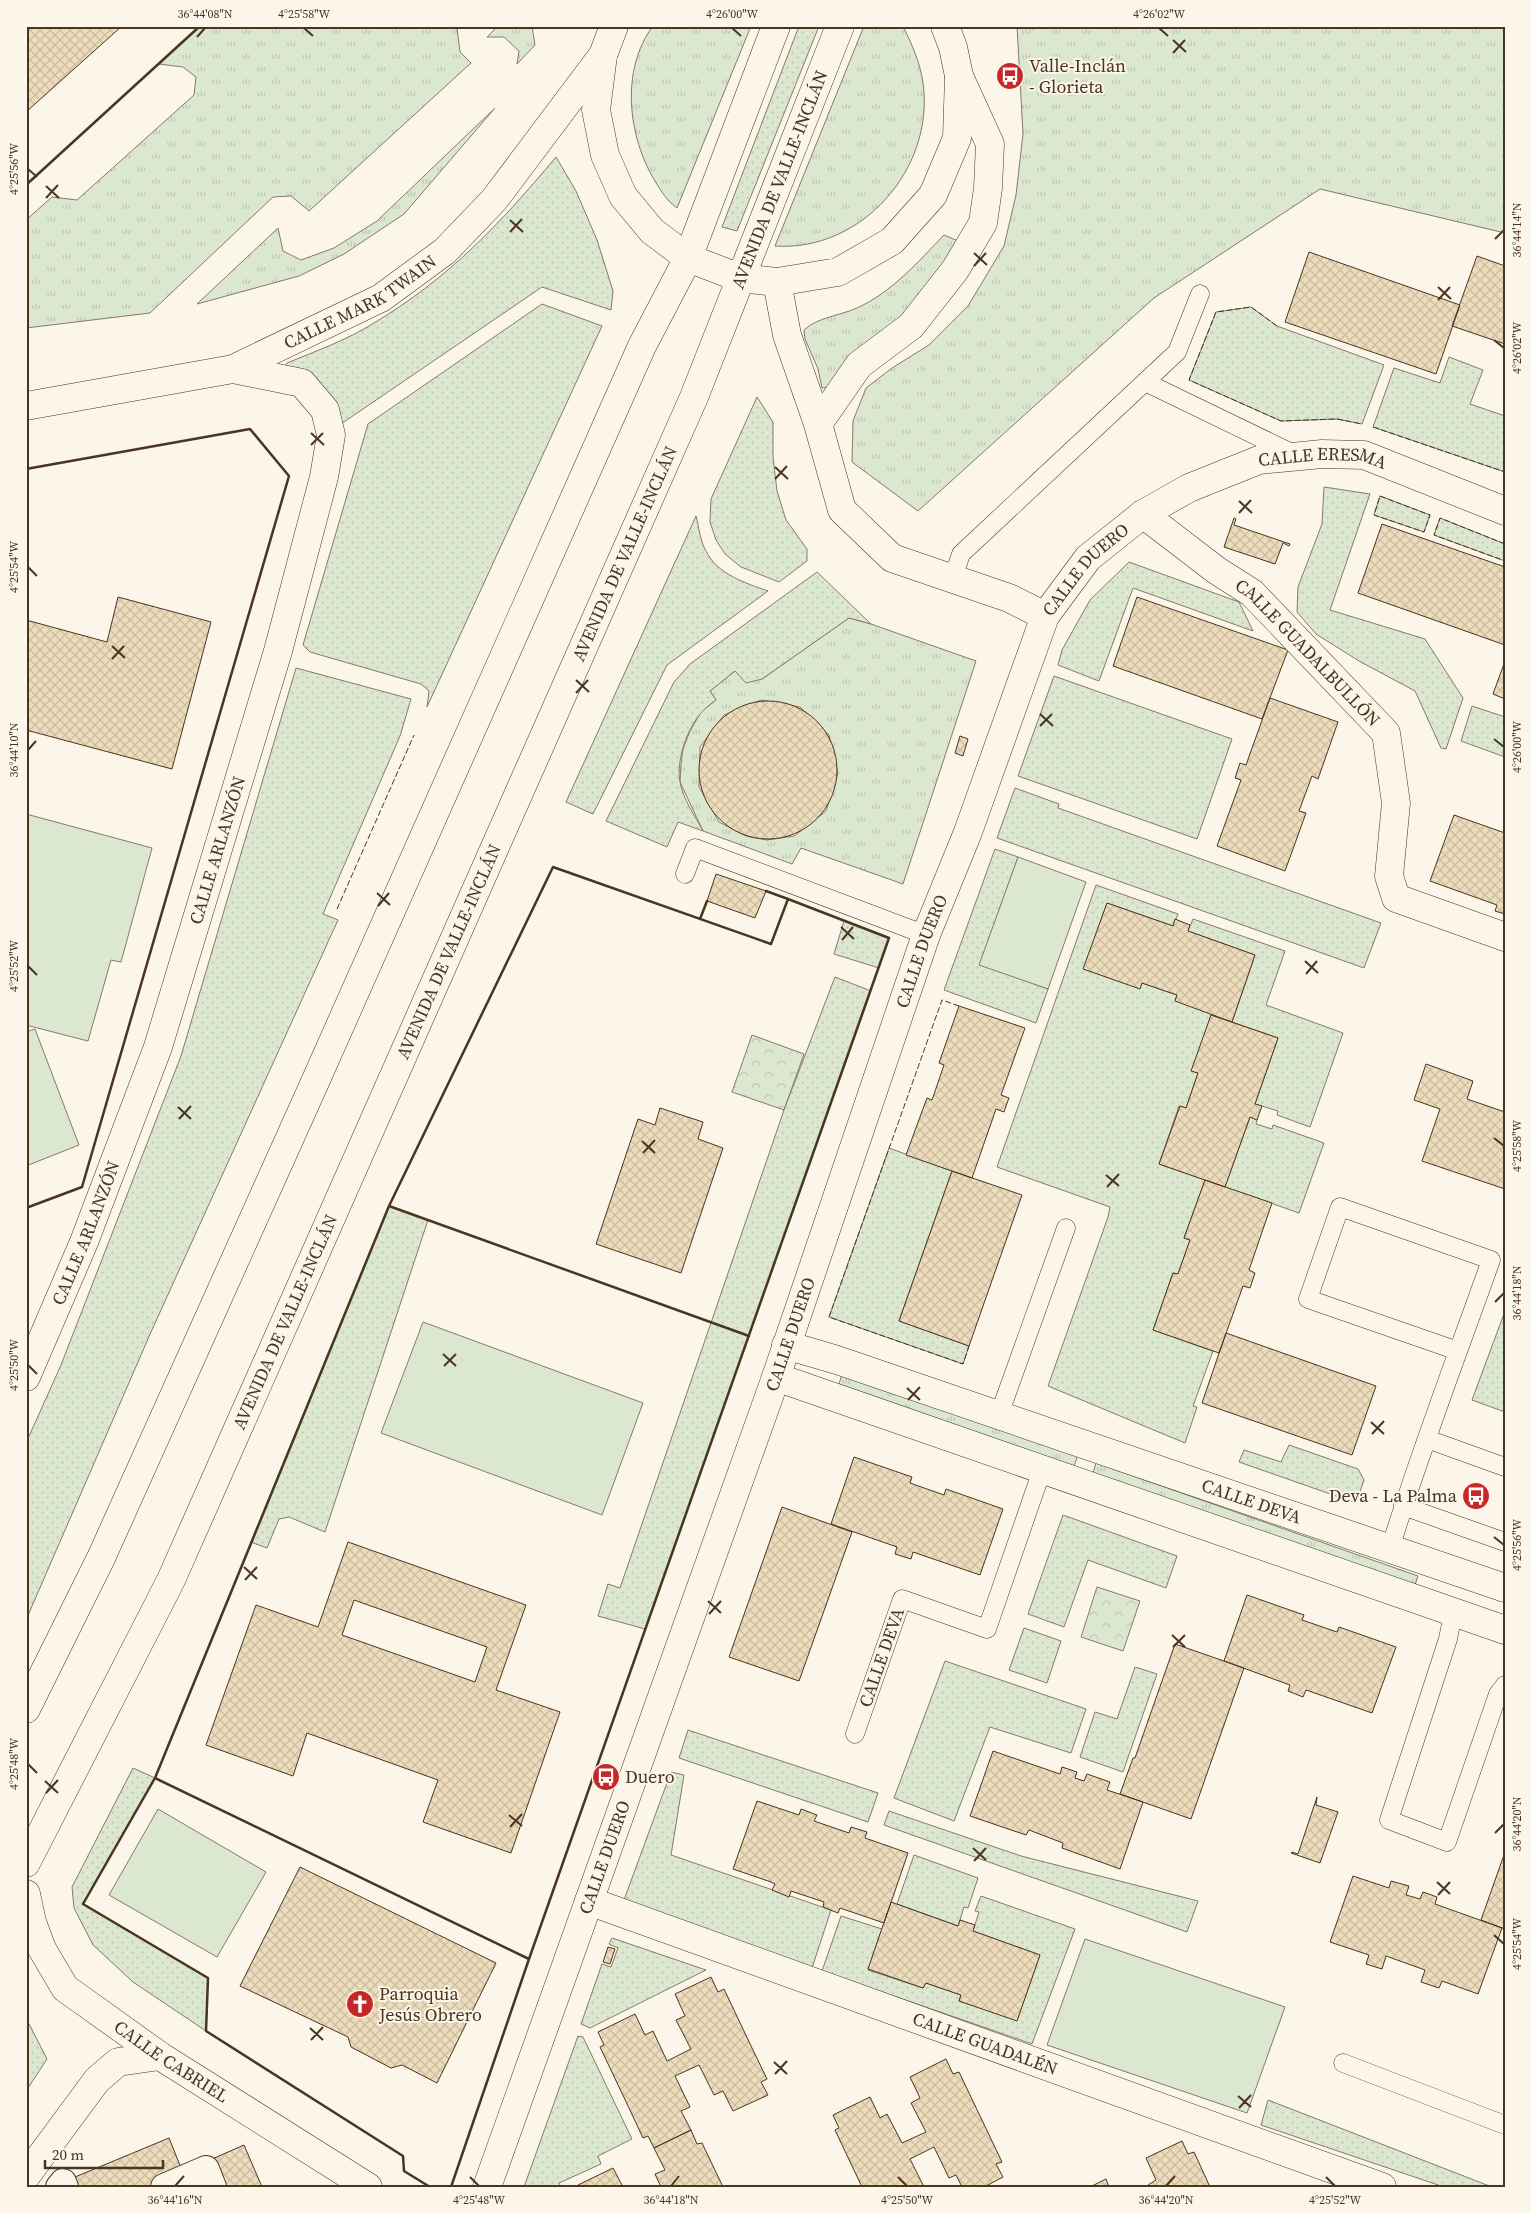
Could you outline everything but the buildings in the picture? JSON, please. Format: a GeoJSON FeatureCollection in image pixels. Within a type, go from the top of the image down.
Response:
{"type":"FeatureCollection","features":[{"type":"Feature","properties":{"kind":"street"},"geometry":{"type":"LineString","coordinates":[[614,26],[603,55],[596,110],[604,155],[623,196],[652,231],[688,258],[740,278],[777,282],[838,272],[892,241],[933,195],[957,138],[959,76]]}},
{"type":"Feature","properties":{"kind":"street"},"geometry":{"type":"LineString","coordinates":[[26,1709],[101,1558],[332,1046],[642,346],[688,258],[776,26]]}},
{"type":"Feature","properties":{"kind":"street","name":"AVENIDA DE VALLE-INCLÁN"},"geometry":{"type":"LineString","coordinates":[[26,1863],[172,1580],[694,397],[840,26]]}},
{"type":"Feature","properties":{"kind":"street"},"geometry":{"type":"LineString","coordinates":[[818,424],[859,364],[911,326],[955,270],[982,223],[988,188],[990,144],[959,76],[953,47],[945,26]]}},
{"type":"Feature","properties":{"kind":"street","name":"CALLE MARK TWAIN"},"geometry":{"type":"LineString","coordinates":[[26,406],[233,369],[381,298],[445,251],[494,200],[603,55]]}},
{"type":"Feature","properties":{"kind":"street"},"geometry":{"type":"LineString","coordinates":[[777,282],[786,335],[818,424],[842,510],[892,558],[1009,598],[1045,616]]}},
{"type":"Feature","properties":{"kind":"street","name":"CALLE ARLANZÓN"},"geometry":{"type":"LineString","coordinates":[[26,1377],[84,1242],[158,1047],[278,651],[324,477],[331,435],[325,410],[302,383],[233,369]]}},
{"type":"Feature","properties":{"kind":"street","name":"CALLE ERESMA"},"geometry":{"type":"LineString","coordinates":[[1143,514],[1189,488],[1259,460],[1322,454],[1364,455],[1505,511]]}},
{"type":"Feature","properties":{"kind":"street","name":"CALLE DUERO"},"geometry":{"type":"LineString","coordinates":[[487,2187],[776,1377],[926,935],[968,832],[1045,616],[1088,558],[1143,514]]}},
{"type":"Feature","properties":{"kind":"street","name":"CALLE GUADALBULLÓN"},"geometry":{"type":"LineString","coordinates":[[1143,514],[1216,570],[1252,593],[1386,733],[1396,803],[1389,876],[1396,898],[1505,937]]}},
{"type":"Feature","properties":{"kind":"street","name":"CALLE DEVA"},"geometry":{"type":"LineString","coordinates":[[786,1345],[838,1360],[1505,1588]]}},
{"type":"Feature","properties":{"kind":"street"},"geometry":{"type":"LineString","coordinates":[[776,1377],[1505,1630]]}},
{"type":"Feature","properties":{"kind":"street","name":"CALLE CABRIEL"},"geometry":{"type":"LineString","coordinates":[[26,1894],[32,1922],[42,1949],[65,1988],[160,2056],[368,2187]]}},
{"type":"Feature","properties":{"kind":"street","name":"CALLE GUADALÉN"},"geometry":{"type":"LineString","coordinates":[[589,1901],[1382,2187]]}},
{"type":"Feature","properties":{"kind":"street"},"geometry":{"type":"LineString","coordinates":[[26,2176],[98,2080],[118,2062],[160,2056]]}},
{"type":"Feature","properties":{"kind":"street"},"geometry":{"type":"LineString","coordinates":[[164,2187],[206,2169],[213,2187]]}},
{"type":"Feature","properties":{"kind":"street"},"geometry":{"type":"LineString","coordinates":[[59,2187],[63,2182],[65,2187]]}},
{"type":"Feature","properties":{"kind":"lane"},"geometry":{"type":"LineString","coordinates":[[953,578],[961,554],[1177,352],[1200,294]]}},
{"type":"Feature","properties":{"kind":"lane"},"geometry":{"type":"LineString","coordinates":[[1145,382],[1299,456]]}},
{"type":"Feature","properties":{"kind":"lane"},"geometry":{"type":"LineString","coordinates":[[685,874],[695,848],[926,935]]}},
{"type":"Feature","properties":{"kind":"lane"},"geometry":{"type":"LineString","coordinates":[[1390,1549],[1403,1506],[1458,1352],[1490,1260],[1340,1207],[1308,1299],[1458,1352]]}},
{"type":"Feature","properties":{"kind":"lane"},"geometry":{"type":"LineString","coordinates":[[999,1415],[1066,1228]]}},
{"type":"Feature","properties":{"kind":"lane"},"geometry":{"type":"LineString","coordinates":[[1427,1439],[1505,1467]]}},
{"type":"Feature","properties":{"kind":"lane","name":"CALLE DEVA"},"geometry":{"type":"LineString","coordinates":[[855,1734],[902,1599],[987,1629],[1042,1470]]}},
{"type":"Feature","properties":{"kind":"lane"},"geometry":{"type":"LineString","coordinates":[[1403,1506],[1505,1542]]}},
{"type":"Feature","properties":{"kind":"lane"},"geometry":{"type":"LineString","coordinates":[[1453,1613],[1448,1639],[1389,1820],[1447,1842],[1498,1694],[1505,1685]]}},
{"type":"Feature","properties":{"kind":"lane"},"geometry":{"type":"LineString","coordinates":[[1342,2063],[1505,2125]]}},
{"type":"Feature","properties":{"kind":"green space"},"geometry":{"type":"Polygon","coordinates":[[[200,26],[459,26],[457,28],[460,52],[471,63],[309,211],[291,196],[273,197],[150,313],[26,328],[26,220],[52,197],[77,200],[194,95],[196,77],[183,67],[159,64],[200,26]]]}},
{"type":"Feature","properties":{"kind":"green space"},"geometry":{"type":"Polygon","coordinates":[[[498,26],[532,26],[535,45],[517,64],[519,51],[504,37],[487,37],[498,26]]]}},
{"type":"Feature","properties":{"kind":"green space"},"geometry":{"type":"Polygon","coordinates":[[[653,26],[751,26],[677,208],[662,192],[646,164],[634,124],[632,83],[643,43],[653,26]]]}},
{"type":"Feature","properties":{"kind":"green space"},"geometry":{"type":"Polygon","coordinates":[[[799,26],[819,26],[737,231],[722,227],[799,26]]]}},
{"type":"Feature","properties":{"kind":"green space"},"geometry":{"type":"Polygon","coordinates":[[[864,26],[903,26],[910,40],[918,61],[923,83],[924,115],[917,146],[904,174],[886,199],[863,220],[836,235],[807,244],[775,246],[864,26]]]}},
{"type":"Feature","properties":{"kind":"green space"},"geometry":{"type":"Polygon","coordinates":[[[1017,26],[1032,29],[1048,26],[1505,26],[1505,233],[1320,189],[1154,298],[918,511],[852,462],[853,421],[866,388],[892,368],[929,345],[968,306],[1004,246],[1016,195],[1023,134],[1017,26]]]}},
{"type":"Feature","properties":{"kind":"green space"},"geometry":{"type":"Polygon","coordinates":[[[495,108],[404,214],[344,254],[299,276],[197,304],[278,228],[283,251],[301,260],[334,248],[377,221],[495,108]]]}},
{"type":"Feature","properties":{"kind":"green space"},"geometry":{"type":"Polygon","coordinates":[[[556,157],[576,191],[597,240],[613,291],[611,310],[542,287],[341,424],[284,367],[287,363],[364,329],[401,306],[426,287],[450,268],[494,227],[556,157]]]}},
{"type":"Feature","properties":{"kind":"green space"},"geometry":{"type":"Polygon","coordinates":[[[944,235],[958,241],[921,299],[838,371],[830,387],[822,388],[818,369],[805,339],[804,330],[822,319],[850,311],[882,294],[904,276],[944,235]]]}},
{"type":"Feature","properties":{"kind":"green space"},"geometry":{"type":"Polygon","coordinates":[[[542,304],[602,326],[427,707],[429,691],[421,684],[310,652],[303,645],[368,424],[542,304]]]}},
{"type":"Feature","properties":{"kind":"green space"},"geometry":{"type":"Polygon","coordinates":[[[1251,307],[1277,326],[1384,365],[1362,424],[1337,419],[1281,421],[1189,380],[1216,312],[1251,307]]]}},
{"type":"Feature","properties":{"kind":"green space"},"geometry":{"type":"Polygon","coordinates":[[[1449,357],[1483,370],[1470,404],[1505,416],[1505,472],[1373,427],[1394,368],[1440,383],[1449,357]]]}},
{"type":"Feature","properties":{"kind":"green space"},"geometry":{"type":"Polygon","coordinates":[[[757,397],[773,422],[773,457],[777,491],[786,520],[807,549],[807,561],[779,582],[741,567],[725,554],[716,540],[710,522],[711,499],[757,397]]]}},
{"type":"Feature","properties":{"kind":"green space"},"geometry":{"type":"Polygon","coordinates":[[[1324,487],[1370,494],[1330,610],[1425,639],[1463,698],[1446,749],[1441,748],[1415,691],[1359,661],[1316,634],[1297,612],[1298,587],[1322,524],[1324,487]]]}},
{"type":"Feature","properties":{"kind":"green space"},"geometry":{"type":"Polygon","coordinates":[[[1380,496],[1430,515],[1424,532],[1374,515],[1380,496]]]}},
{"type":"Feature","properties":{"kind":"green space"},"geometry":{"type":"Polygon","coordinates":[[[696,516],[704,547],[717,566],[732,577],[768,591],[667,665],[593,814],[566,802],[696,516]]]}},
{"type":"Feature","properties":{"kind":"green space"},"geometry":{"type":"Polygon","coordinates":[[[1440,518],[1505,544],[1505,561],[1434,535],[1440,518]]]}},
{"type":"Feature","properties":{"kind":"green space"},"geometry":{"type":"Polygon","coordinates":[[[1129,562],[1239,602],[1253,631],[1133,588],[1099,681],[1058,665],[1062,650],[1090,600],[1129,562]]]}},
{"type":"Feature","properties":{"kind":"green space"},"geometry":{"type":"Polygon","coordinates":[[[817,572],[871,624],[849,618],[762,679],[746,683],[735,671],[710,691],[716,700],[703,711],[691,727],[681,755],[679,773],[684,795],[703,831],[678,822],[667,847],[606,821],[674,682],[690,664],[817,572]]]}},
{"type":"Feature","properties":{"kind":"green space"},"geometry":{"type":"Polygon","coordinates":[[[849,618],[976,661],[903,884],[801,848],[792,864],[703,831],[680,782],[683,749],[690,731],[701,712],[716,700],[710,691],[735,671],[762,679],[849,618]],[[761,700],[724,715],[700,747],[699,787],[719,822],[746,836],[767,840],[794,836],[826,811],[838,773],[829,735],[800,707],[761,700]]]}},
{"type":"Feature","properties":{"kind":"green space"},"geometry":{"type":"Polygon","coordinates":[[[296,668],[411,699],[400,736],[323,914],[338,920],[151,1332],[26,1620],[26,1443],[61,1365],[181,1056],[296,668]]]}},
{"type":"Feature","properties":{"kind":"green space"},"geometry":{"type":"Polygon","coordinates":[[[1054,676],[1232,739],[1197,839],[1018,776],[1054,676]]]}},
{"type":"Feature","properties":{"kind":"green space"},"geometry":{"type":"Polygon","coordinates":[[[1472,706],[1505,717],[1505,757],[1461,741],[1472,706]]]}},
{"type":"Feature","properties":{"kind":"green space"},"geometry":{"type":"Polygon","coordinates":[[[1015,788],[1059,804],[1058,808],[1381,923],[1364,968],[997,838],[1015,788]]]}},
{"type":"Feature","properties":{"kind":"green space"},"geometry":{"type":"Polygon","coordinates":[[[26,814],[152,848],[121,962],[111,960],[88,1041],[26,1025],[26,814]]]}},
{"type":"Feature","properties":{"kind":"green space"},"geometry":{"type":"Polygon","coordinates":[[[995,849],[1018,857],[980,964],[1048,989],[1036,1023],[944,990],[995,849]]]}},
{"type":"Feature","properties":{"kind":"green space"},"geometry":{"type":"Polygon","coordinates":[[[1018,857],[1086,882],[1048,989],[979,965],[1018,857]]]}},
{"type":"Feature","properties":{"kind":"green space"},"geometry":{"type":"Polygon","coordinates":[[[1096,885],[1178,914],[1173,926],[1107,903],[1084,969],[1140,988],[1142,983],[1177,995],[1175,1000],[1212,1013],[1192,1071],[1198,1073],[1186,1108],[1179,1106],[1159,1164],[1205,1180],[1184,1238],[1190,1240],[1178,1274],[1173,1273],[1153,1330],[1213,1351],[1193,1406],[1197,1407],[1185,1443],[1048,1386],[1110,1207],[997,1167],[1096,885]]]}},
{"type":"Feature","properties":{"kind":"green space"},"geometry":{"type":"Polygon","coordinates":[[[1193,919],[1285,951],[1266,1005],[1343,1033],[1310,1127],[1277,1115],[1278,1111],[1255,1104],[1278,1038],[1232,1022],[1255,955],[1188,931],[1193,919]]]}},
{"type":"Feature","properties":{"kind":"green space"},"geometry":{"type":"Polygon","coordinates":[[[844,921],[889,938],[879,968],[834,954],[844,921]]]}},
{"type":"Feature","properties":{"kind":"green space"},"geometry":{"type":"Polygon","coordinates":[[[835,977],[871,991],[645,1629],[598,1616],[608,1584],[620,1588],[784,1110],[835,977]]]}},
{"type":"Feature","properties":{"kind":"green space"},"geometry":{"type":"Polygon","coordinates":[[[35,1029],[79,1145],[26,1166],[26,1032],[35,1029]]]}},
{"type":"Feature","properties":{"kind":"green space"},"geometry":{"type":"Polygon","coordinates":[[[752,1035],[804,1054],[784,1110],[732,1092],[752,1035]]]}},
{"type":"Feature","properties":{"kind":"green space"},"geometry":{"type":"Polygon","coordinates":[[[1250,1117],[1257,1120],[1256,1124],[1272,1129],[1273,1125],[1324,1143],[1299,1213],[1225,1187],[1250,1117]]]}},
{"type":"Feature","properties":{"kind":"green space"},"geometry":{"type":"Polygon","coordinates":[[[889,1148],[952,1171],[899,1321],[969,1346],[963,1364],[829,1317],[889,1148]]]}},
{"type":"Feature","properties":{"kind":"green space"},"geometry":{"type":"Polygon","coordinates":[[[389,1206],[428,1220],[325,1532],[289,1517],[279,1519],[267,1548],[251,1542],[389,1206]]]}},
{"type":"Feature","properties":{"kind":"green space"},"geometry":{"type":"Polygon","coordinates":[[[1505,1311],[1505,1412],[1472,1400],[1505,1311]]]}},
{"type":"Feature","properties":{"kind":"green space"},"geometry":{"type":"Polygon","coordinates":[[[423,1322],[643,1403],[602,1515],[381,1433],[423,1322]]]}},
{"type":"Feature","properties":{"kind":"green space"},"geometry":{"type":"Polygon","coordinates":[[[842,1374],[1078,1455],[1074,1466],[839,1384],[842,1374]]]}},
{"type":"Feature","properties":{"kind":"green space"},"geometry":{"type":"Polygon","coordinates":[[[1289,1445],[1358,1469],[1364,1480],[1356,1503],[1239,1462],[1244,1450],[1281,1462],[1289,1445]]]}},
{"type":"Feature","properties":{"kind":"green space"},"geometry":{"type":"Polygon","coordinates":[[[1096,1463],[1418,1576],[1415,1585],[1093,1473],[1096,1463]]]}},
{"type":"Feature","properties":{"kind":"green space"},"geometry":{"type":"Polygon","coordinates":[[[1063,1515],[1177,1556],[1166,1588],[1088,1560],[1064,1627],[1028,1614],[1063,1515]]]}},
{"type":"Feature","properties":{"kind":"green space"},"geometry":{"type":"Polygon","coordinates":[[[1097,1587],[1140,1601],[1123,1651],[1081,1637],[1097,1587]]]}},
{"type":"Feature","properties":{"kind":"green space"},"geometry":{"type":"Polygon","coordinates":[[[1024,1628],[1061,1641],[1047,1683],[1009,1670],[1024,1628]]]}},
{"type":"Feature","properties":{"kind":"green space"},"geometry":{"type":"Polygon","coordinates":[[[945,1661],[1086,1709],[1071,1753],[990,1727],[954,1821],[894,1798],[945,1661]]]}},
{"type":"Feature","properties":{"kind":"green space"},"geometry":{"type":"Polygon","coordinates":[[[1135,1667],[1157,1674],[1123,1772],[1080,1757],[1095,1712],[1117,1719],[1135,1667]]]}},
{"type":"Feature","properties":{"kind":"green space"},"geometry":{"type":"Polygon","coordinates":[[[688,1730],[878,1793],[868,1822],[679,1758],[688,1730]]]}},
{"type":"Feature","properties":{"kind":"green space"},"geometry":{"type":"Polygon","coordinates":[[[133,1768],[155,1778],[83,1904],[208,1978],[206,2031],[133,1982],[93,1945],[74,1908],[72,1887],[133,1768]]]}},
{"type":"Feature","properties":{"kind":"green space"},"geometry":{"type":"Polygon","coordinates":[[[671,1772],[684,1775],[671,1855],[831,1910],[812,1968],[624,1900],[671,1772]]]}},
{"type":"Feature","properties":{"kind":"green space"},"geometry":{"type":"Polygon","coordinates":[[[158,1809],[266,1872],[217,1957],[109,1895],[158,1809]]]}},
{"type":"Feature","properties":{"kind":"green space"},"geometry":{"type":"Polygon","coordinates":[[[889,1811],[1021,1856],[1198,1901],[1187,1932],[884,1825],[889,1811]]]}},
{"type":"Feature","properties":{"kind":"green space"},"geometry":{"type":"Polygon","coordinates":[[[914,1855],[978,1878],[968,1908],[964,1907],[958,1926],[897,1904],[914,1855]]]}},
{"type":"Feature","properties":{"kind":"green space"},"geometry":{"type":"Polygon","coordinates":[[[981,1896],[1075,1929],[1032,2044],[822,1971],[841,1916],[882,1929],[868,1970],[923,1988],[926,1983],[961,1995],[959,2001],[1017,2020],[1040,1955],[973,1931],[979,1912],[975,1911],[981,1896]]]}},
{"type":"Feature","properties":{"kind":"green space"},"geometry":{"type":"Polygon","coordinates":[[[612,1938],[706,1970],[590,2028],[581,2024],[602,1964],[611,1967],[618,1948],[609,1944],[612,1938]]]}},
{"type":"Feature","properties":{"kind":"green space"},"geometry":{"type":"Polygon","coordinates":[[[1085,1939],[1285,2007],[1247,2113],[1047,2045],[1085,1939]]]}},
{"type":"Feature","properties":{"kind":"green space"},"geometry":{"type":"Polygon","coordinates":[[[26,2018],[47,2059],[26,2091],[26,2018]]]}},
{"type":"Feature","properties":{"kind":"green space"},"geometry":{"type":"Polygon","coordinates":[[[578,2036],[583,2037],[632,2139],[598,2156],[601,2164],[559,2183],[561,2187],[524,2187],[578,2036]]]}},
{"type":"Feature","properties":{"kind":"green space"},"geometry":{"type":"Polygon","coordinates":[[[1268,2100],[1492,2187],[1444,2187],[1261,2125],[1268,2100]]]}},
{"type":"Feature","properties":{"kind":"fence"},"geometry":{"type":"LineString","coordinates":[[1277,326],[1251,307],[1216,312],[1189,380],[1281,421],[1337,419],[1362,424]]}},
{"type":"Feature","properties":{"kind":"fence"},"geometry":{"type":"LineString","coordinates":[[1373,427],[1505,472]]}},
{"type":"Feature","properties":{"kind":"fence"},"geometry":{"type":"LineString","coordinates":[[1380,496],[1430,515],[1424,532],[1374,515],[1380,496]]}},
{"type":"Feature","properties":{"kind":"fence"},"geometry":{"type":"LineString","coordinates":[[1505,544],[1440,518],[1434,535],[1505,561]]}},
{"type":"Feature","properties":{"kind":"fence"},"geometry":{"type":"LineString","coordinates":[[337,909],[414,735]]}},
{"type":"Feature","properties":{"kind":"fence"},"geometry":{"type":"LineString","coordinates":[[959,1006],[942,1000],[829,1317],[963,1364],[969,1346]]}},
{"type":"Feature","properties":{"kind":"wall"},"geometry":{"type":"LineString","coordinates":[[26,185],[200,26]]}},
{"type":"Feature","properties":{"kind":"wall"},"geometry":{"type":"LineString","coordinates":[[26,469],[250,429],[289,476],[82,1187],[26,1208]]}},
{"type":"Feature","properties":{"kind":"wall"},"geometry":{"type":"LineString","coordinates":[[155,1778],[389,1206],[553,867],[771,944],[788,899],[889,938],[529,1959]]}},
{"type":"Feature","properties":{"kind":"wall"},"geometry":{"type":"LineString","coordinates":[[766,891],[788,899]]}},
{"type":"Feature","properties":{"kind":"wall"},"geometry":{"type":"LineString","coordinates":[[700,919],[707,901]]}},
{"type":"Feature","properties":{"kind":"wall"},"geometry":{"type":"LineString","coordinates":[[389,1206],[749,1336]]}},
{"type":"Feature","properties":{"kind":"wall"},"geometry":{"type":"LineString","coordinates":[[430,2187],[404,2171],[403,2156],[206,2031],[208,1978],[83,1904],[155,1778],[529,1959],[451,2187]]}},
{"type":"Feature","properties":{"kind":"place","name":"Valle-Inclán - Glorieta"},"geometry":{"type":"Point","coordinates":[1010,76]}},
{"type":"Feature","properties":{"kind":"place","name":"Deva - La Palma"},"geometry":{"type":"Point","coordinates":[1476,1496]}},
{"type":"Feature","properties":{"kind":"place","name":"Duero"},"geometry":{"type":"Point","coordinates":[606,1777]}},
{"type":"Feature","properties":{"kind":"place","name":"Parroquia Jesús Obrero"},"geometry":{"type":"Point","coordinates":[360,2004]}}]}
